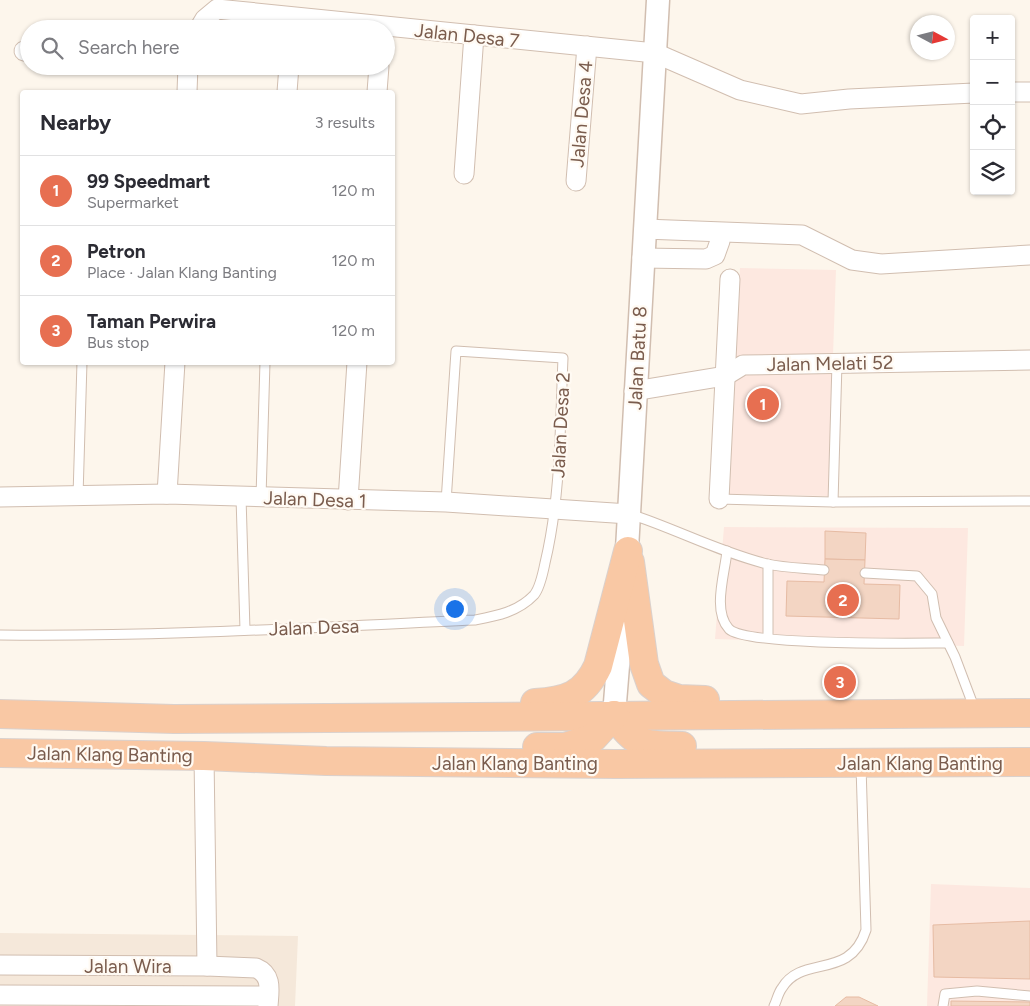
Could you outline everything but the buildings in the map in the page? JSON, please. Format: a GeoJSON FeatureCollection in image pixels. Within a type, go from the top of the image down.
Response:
{"type":"FeatureCollection","features":[{"type":"Feature","properties":{"kind":"highway"},"geometry":{"type":"LineString","coordinates":[[628,551],[644,664],[651,684],[664,694],[679,699],[895,714]]}},
{"type":"Feature","properties":{"kind":"highway"},"geometry":{"type":"LineString","coordinates":[[309,718],[568,699],[592,680],[598,666],[628,551]]}},
{"type":"Feature","properties":{"kind":"highway","name":"Jalan Klang Banting"},"geometry":{"type":"LineString","coordinates":[[0,714],[174,719],[1030,714]]}},
{"type":"Feature","properties":{"kind":"highway"},"geometry":{"type":"LineString","coordinates":[[326,761],[405,748],[565,747],[593,738],[614,715],[629,736],[650,746],[722,748],[737,763]]}},
{"type":"Feature","properties":{"kind":"highway","name":"Jalan Klang Banting"},"geometry":{"type":"LineString","coordinates":[[0,753],[204,756],[326,761],[861,764],[1030,762]]}},
{"type":"Feature","properties":{"kind":"street","name":"Jalan Batu 8"},"geometry":{"type":"LineString","coordinates":[[614,715],[628,551],[634,390],[658,0]]}},
{"type":"Feature","properties":{"kind":"street","name":"Jalan Desa 7"},"geometry":{"type":"LineString","coordinates":[[204,20],[217,9],[275,20]]}},
{"type":"Feature","properties":{"kind":"street","name":"Jalan Desa 7"},"geometry":{"type":"LineString","coordinates":[[395,29],[655,53],[740,90],[801,104],[849,99],[970,93]]}},
{"type":"Feature","properties":{"kind":"street"},"geometry":{"type":"LineString","coordinates":[[464,174],[474,35]]}},
{"type":"Feature","properties":{"kind":"street","name":"Jalan Desa 4"},"geometry":{"type":"LineString","coordinates":[[576,181],[587,46]]}},
{"type":"Feature","properties":{"kind":"street"},"geometry":{"type":"LineString","coordinates":[[187,90],[188,75]]}},
{"type":"Feature","properties":{"kind":"street"},"geometry":{"type":"LineString","coordinates":[[287,90],[288,75]]}},
{"type":"Feature","properties":{"kind":"street"},"geometry":{"type":"LineString","coordinates":[[378,90],[379,75]]}},
{"type":"Feature","properties":{"kind":"street"},"geometry":{"type":"LineString","coordinates":[[1015,92],[1030,92]]}},
{"type":"Feature","properties":{"kind":"street"},"geometry":{"type":"LineString","coordinates":[[644,229],[802,235],[852,260],[881,264],[1030,255]]}},
{"type":"Feature","properties":{"kind":"street"},"geometry":{"type":"LineString","coordinates":[[642,258],[706,259],[715,254],[720,241],[719,233]]}},
{"type":"Feature","properties":{"kind":"street"},"geometry":{"type":"LineString","coordinates":[[719,499],[730,280]]}},
{"type":"Feature","properties":{"kind":"street","name":"Jalan Melati 52"},"geometry":{"type":"LineString","coordinates":[[634,390],[725,376],[743,365],[1030,360]]}},
{"type":"Feature","properties":{"kind":"street"},"geometry":{"type":"LineString","coordinates":[[167,494],[175,365]]}},
{"type":"Feature","properties":{"kind":"street"},"geometry":{"type":"LineString","coordinates":[[348,500],[357,365]]}},
{"type":"Feature","properties":{"kind":"street","name":"Jalan Desa 1"},"geometry":{"type":"LineString","coordinates":[[0,497],[167,494],[446,502],[629,514]]}},
{"type":"Feature","properties":{"kind":"street"},"geometry":{"type":"LineString","coordinates":[[204,756],[207,966]]}},
{"type":"Feature","properties":{"kind":"street","name":"Jalan Wira"},"geometry":{"type":"LineString","coordinates":[[0,966],[207,966],[256,968],[263,971],[269,982],[268,1001]]}},
{"type":"Feature","properties":{"kind":"street"},"geometry":{"type":"LineString","coordinates":[[0,995],[268,1001]]}},
{"type":"Feature","properties":{"kind":"lane","name":"Jalan Desa 2"},"geometry":{"type":"LineString","coordinates":[[446,502],[456,351],[563,358],[556,510]]}},
{"type":"Feature","properties":{"kind":"lane"},"geometry":{"type":"LineString","coordinates":[[833,502],[837,363]]}},
{"type":"Feature","properties":{"kind":"lane"},"geometry":{"type":"LineString","coordinates":[[78,496],[82,365]]}},
{"type":"Feature","properties":{"kind":"lane"},"geometry":{"type":"LineString","coordinates":[[261,497],[265,365]]}},
{"type":"Feature","properties":{"kind":"lane"},"geometry":{"type":"LineString","coordinates":[[241,497],[245,630]]}},
{"type":"Feature","properties":{"kind":"lane"},"geometry":{"type":"LineString","coordinates":[[719,499],[833,502],[1030,500]]}},
{"type":"Feature","properties":{"kind":"lane","name":"Jalan Desa"},"geometry":{"type":"LineString","coordinates":[[0,635],[86,636],[245,630],[475,620],[502,615],[523,604],[535,594],[542,575],[556,510]]}},
{"type":"Feature","properties":{"kind":"lane"},"geometry":{"type":"LineString","coordinates":[[629,514],[727,551],[768,564],[824,570]]}},
{"type":"Feature","properties":{"kind":"lane"},"geometry":{"type":"LineString","coordinates":[[727,551],[721,613],[730,629],[740,634],[801,642],[948,643]]}},
{"type":"Feature","properties":{"kind":"lane"},"geometry":{"type":"LineString","coordinates":[[768,564],[768,637]]}},
{"type":"Feature","properties":{"kind":"lane"},"geometry":{"type":"LineString","coordinates":[[865,573],[917,576],[932,594],[936,618],[976,714]]}},
{"type":"Feature","properties":{"kind":"lane"},"geometry":{"type":"LineString","coordinates":[[774,1006],[782,986],[800,972],[846,960],[862,944],[866,930],[861,764]]}},
{"type":"Feature","properties":{"kind":"lane"},"geometry":{"type":"LineString","coordinates":[[943,1006],[945,994],[977,991],[1030,996]]}},
{"type":"Feature","properties":{"kind":"shaded area"},"geometry":{"type":"Polygon","coordinates":[[[740,268],[836,270],[828,496],[729,494],[740,268]]]}},
{"type":"Feature","properties":{"kind":"shaded area"},"geometry":{"type":"Polygon","coordinates":[[[724,527],[968,528],[964,646],[715,639],[724,527]]]}},
{"type":"Feature","properties":{"kind":"shaded area"},"geometry":{"type":"Polygon","coordinates":[[[931,884],[1030,888],[1030,1006],[927,1006],[931,884]]]}},
{"type":"Feature","properties":{"kind":"shaded area"},"geometry":{"type":"Polygon","coordinates":[[[0,933],[298,936],[295,1006],[0,1006],[0,933]]]}},
{"type":"Feature","properties":{"kind":"shaded area"},"geometry":{"type":"Polygon","coordinates":[[[0,1003],[260,1003],[260,1006],[0,1006],[0,1003]]]}},
{"type":"Feature","properties":{"kind":"place","name":"99 Speedmart"},"geometry":{"type":"Point","coordinates":[763,404]}},
{"type":"Feature","properties":{"kind":"place","name":"Petron"},"geometry":{"type":"Point","coordinates":[843,600]}},
{"type":"Feature","properties":{"kind":"place","name":"Taman Perwira"},"geometry":{"type":"Point","coordinates":[840,682]}}]}
